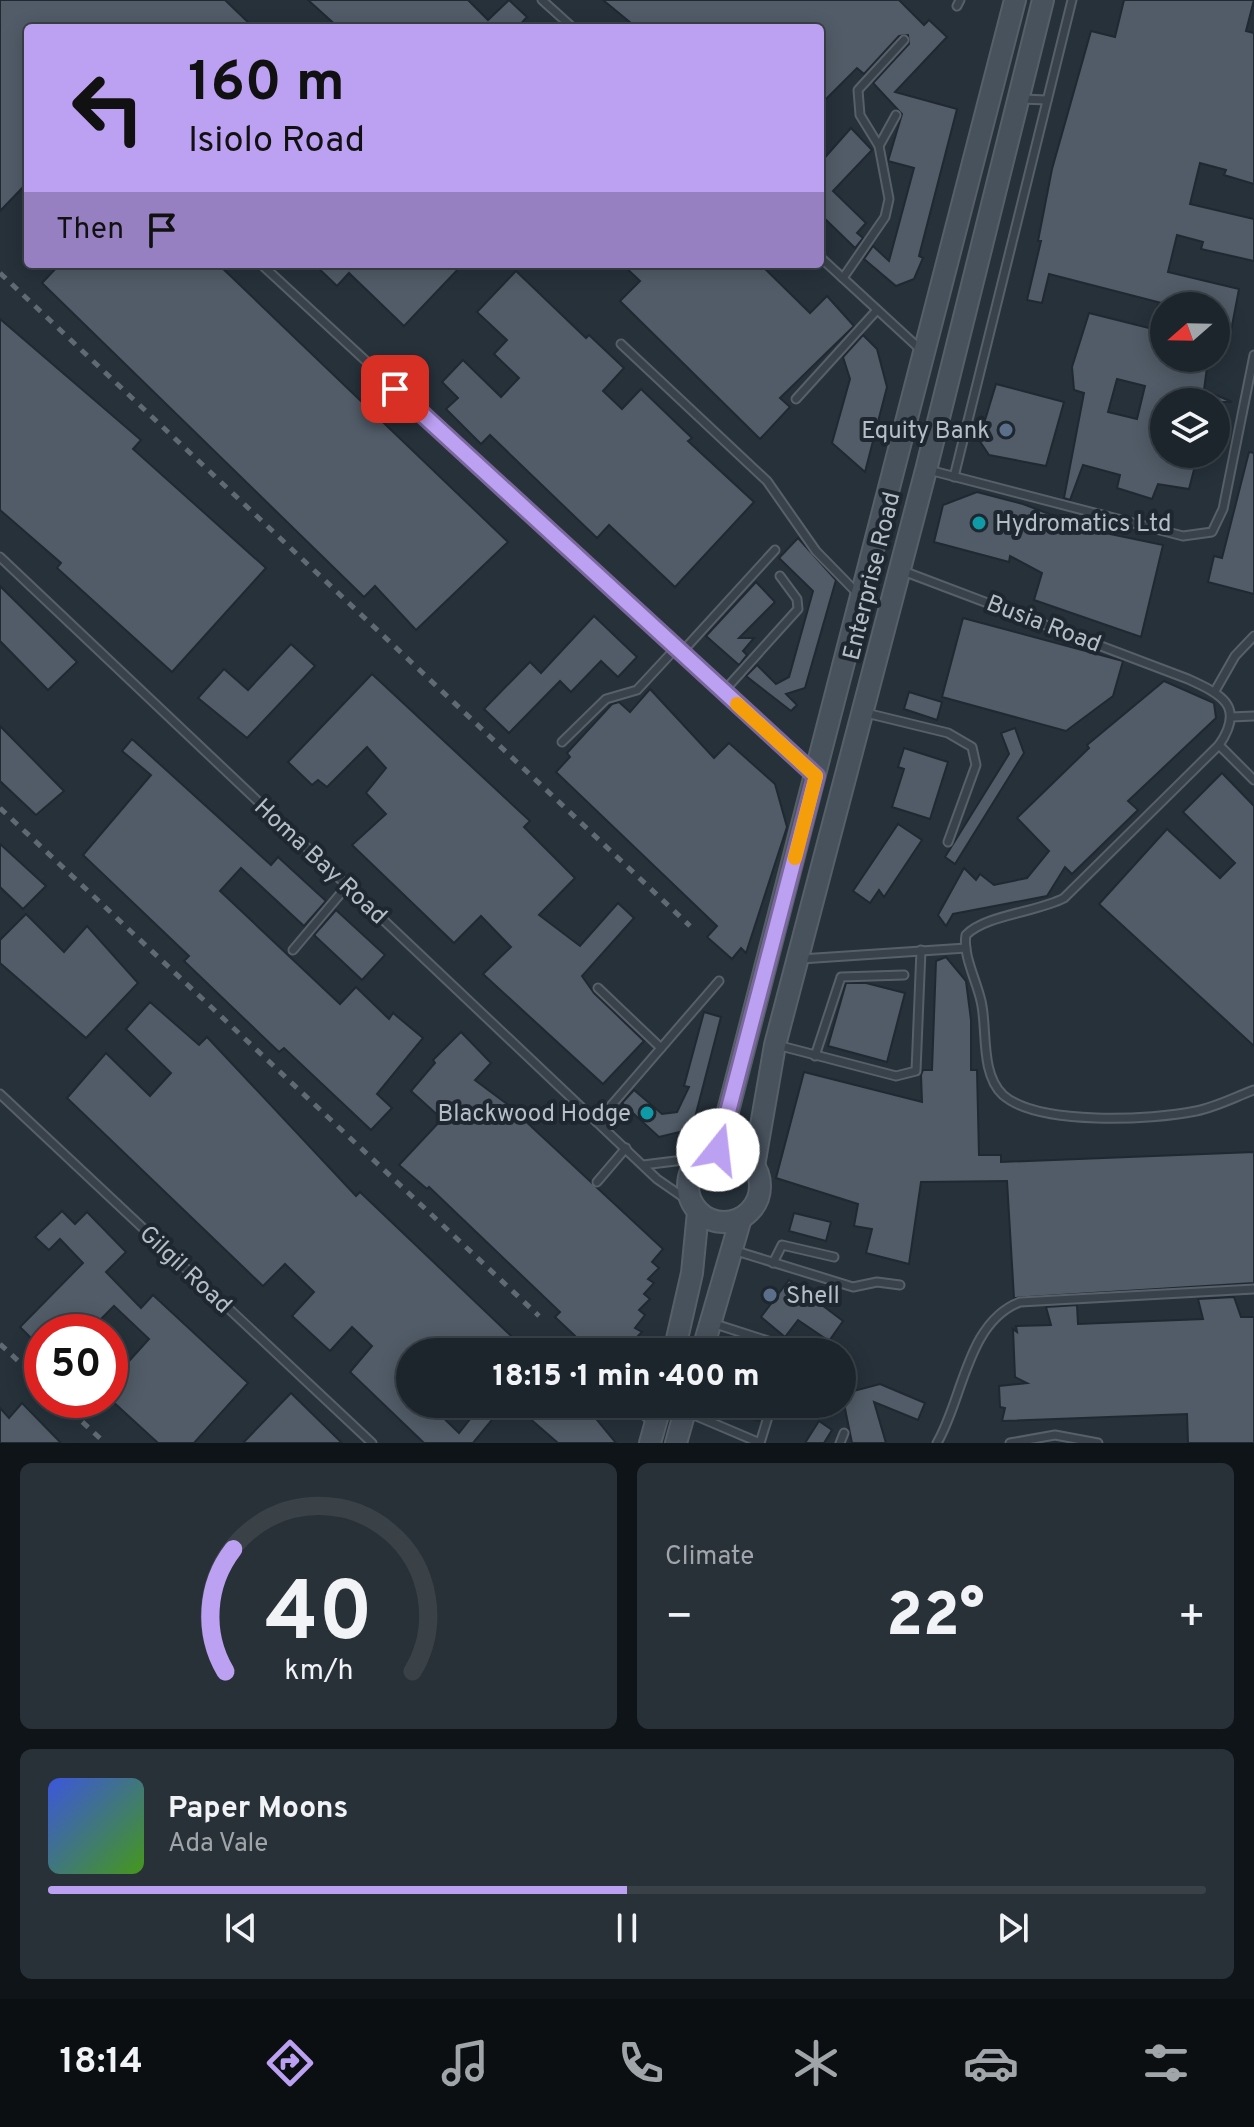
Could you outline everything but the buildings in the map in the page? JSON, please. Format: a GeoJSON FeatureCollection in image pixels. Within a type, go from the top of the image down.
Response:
{"type":"FeatureCollection","features":[{"type":"Feature","properties":{"kind":"main road","name":"Enterprise Road"},"geometry":{"type":"LineString","coordinates":[[677,1338],[692,1273],[696,1208],[689,1195],[689,1175],[709,1154],[816,776],[1015,0]]}},
{"type":"Feature","properties":{"kind":"main road","name":"Enterprise Road"},"geometry":{"type":"LineString","coordinates":[[706,1338],[741,1218],[754,1205],[759,1192],[754,1166],[775,1045],[862,720],[1043,0]]}},
{"type":"Feature","properties":{"kind":"main road"},"geometry":{"type":"LineString","coordinates":[[832,717],[862,720]]}},
{"type":"Feature","properties":{"kind":"main road"},"geometry":{"type":"LineString","coordinates":[[709,1154],[738,1153],[754,1166]]}},
{"type":"Feature","properties":{"kind":"main road"},"geometry":{"type":"LineString","coordinates":[[696,1208],[714,1221],[741,1218]]}},
{"type":"Feature","properties":{"kind":"main road"},"geometry":{"type":"LineString","coordinates":[[676,1443],[683,1418]]}},
{"type":"Feature","properties":{"kind":"lane"},"geometry":{"type":"LineString","coordinates":[[542,0],[569,24]]}},
{"type":"Feature","properties":{"kind":"lane"},"geometry":{"type":"LineString","coordinates":[[954,477],[1072,0]]}},
{"type":"Feature","properties":{"kind":"lane"},"geometry":{"type":"LineString","coordinates":[[843,278],[885,217],[888,185],[879,146],[860,115],[858,90],[904,40]]}},
{"type":"Feature","properties":{"kind":"lane"},"geometry":{"type":"LineString","coordinates":[[1018,99],[1047,100]]}},
{"type":"Feature","properties":{"kind":"lane"},"geometry":{"type":"LineString","coordinates":[[879,146],[896,115]]}},
{"type":"Feature","properties":{"kind":"lane"},"geometry":{"type":"LineString","coordinates":[[824,261],[925,354]]}},
{"type":"Feature","properties":{"kind":"lane"},"geometry":{"type":"LineString","coordinates":[[265,268],[816,776]]}},
{"type":"Feature","properties":{"kind":"lane"},"geometry":{"type":"LineString","coordinates":[[796,399],[877,310]]}},
{"type":"Feature","properties":{"kind":"lane"},"geometry":{"type":"LineString","coordinates":[[621,344],[767,481],[816,551],[860,597]]}},
{"type":"Feature","properties":{"kind":"lane"},"geometry":{"type":"LineString","coordinates":[[926,470],[1183,536],[1212,532],[1223,509],[1254,355]]}},
{"type":"Feature","properties":{"kind":"lane"},"geometry":{"type":"LineString","coordinates":[[562,742],[606,699],[637,690],[775,550]]}},
{"type":"Feature","properties":{"kind":"lane","name":"Homa Bay Road"},"geometry":{"type":"LineString","coordinates":[[0,557],[597,1122],[696,1208]]}},
{"type":"Feature","properties":{"kind":"lane","name":"Busia Road"},"geometry":{"type":"LineString","coordinates":[[899,570],[1215,691]]}},
{"type":"Feature","properties":{"kind":"lane"},"geometry":{"type":"LineString","coordinates":[[724,691],[798,609],[797,599],[780,576]]}},
{"type":"Feature","properties":{"kind":"lane"},"geometry":{"type":"LineString","coordinates":[[1254,636],[1235,656],[1215,691],[1224,698],[1231,717],[1219,745],[1064,898],[971,930],[966,935],[966,948],[980,990],[989,1068],[1003,1094],[1017,1103],[1081,1118],[1150,1117],[1199,1110],[1254,1090]]}},
{"type":"Feature","properties":{"kind":"lane"},"geometry":{"type":"LineString","coordinates":[[1231,717],[1254,716]]}},
{"type":"Feature","properties":{"kind":"lane"},"geometry":{"type":"LineString","coordinates":[[862,720],[948,733],[972,747],[976,765],[948,842]]}},
{"type":"Feature","properties":{"kind":"lane"},"geometry":{"type":"LineString","coordinates":[[1219,745],[1254,780]]}},
{"type":"Feature","properties":{"kind":"lane"},"geometry":{"type":"LineString","coordinates":[[293,950],[347,886]]}},
{"type":"Feature","properties":{"kind":"lane"},"geometry":{"type":"LineString","coordinates":[[798,959],[966,948]]}},
{"type":"Feature","properties":{"kind":"lane"},"geometry":{"type":"LineString","coordinates":[[775,1045],[896,1076],[916,1071],[921,950]]}},
{"type":"Feature","properties":{"kind":"lane"},"geometry":{"type":"LineString","coordinates":[[815,1056],[841,977],[904,975]]}},
{"type":"Feature","properties":{"kind":"lane"},"geometry":{"type":"LineString","coordinates":[[597,1122],[719,981]]}},
{"type":"Feature","properties":{"kind":"lane"},"geometry":{"type":"LineString","coordinates":[[598,988],[661,1048]]}},
{"type":"Feature","properties":{"kind":"lane","name":"Gilgil Road"},"geometry":{"type":"LineString","coordinates":[[0,1094],[372,1443]]}},
{"type":"Feature","properties":{"kind":"lane"},"geometry":{"type":"LineString","coordinates":[[597,1182],[626,1148]]}},
{"type":"Feature","properties":{"kind":"lane"},"geometry":{"type":"LineString","coordinates":[[643,1165],[709,1154]]}},
{"type":"Feature","properties":{"kind":"lane"},"geometry":{"type":"LineString","coordinates":[[773,1263],[782,1245],[834,1257]]}},
{"type":"Feature","properties":{"kind":"lane"},"geometry":{"type":"LineString","coordinates":[[731,1249],[853,1287],[877,1282],[900,1285]]}},
{"type":"Feature","properties":{"kind":"lane"},"geometry":{"type":"LineString","coordinates":[[937,1443],[951,1420],[971,1358],[1002,1309],[1020,1302],[1254,1289]]}},
{"type":"Feature","properties":{"kind":"lane"},"geometry":{"type":"LineString","coordinates":[[710,1322],[759,1338]]}},
{"type":"Feature","properties":{"kind":"lane"},"geometry":{"type":"LineString","coordinates":[[709,1418],[760,1443],[768,1418]]}},
{"type":"Feature","properties":{"kind":"lane"},"geometry":{"type":"LineString","coordinates":[[840,1443],[844,1433]]}},
{"type":"Feature","properties":{"kind":"lane"},"geometry":{"type":"LineString","coordinates":[[1010,1443],[1055,1435],[1098,1443]]}},
{"type":"Feature","properties":{"kind":"railway"},"geometry":{"type":"LineString","coordinates":[[0,273],[690,926]]}},
{"type":"Feature","properties":{"kind":"railway"},"geometry":{"type":"LineString","coordinates":[[0,808],[539,1316]]}},
{"type":"Feature","properties":{"kind":"railway"},"geometry":{"type":"LineString","coordinates":[[0,1344],[24,1366]]}},
{"type":"Feature","properties":{"kind":"railway"},"geometry":{"type":"LineString","coordinates":[[78,1418],[105,1443]]}},
{"type":"Feature","properties":{"kind":"slow traffic"},"geometry":{"type":"LineString","coordinates":[[737,704],[816,776],[795,858]]}},
{"type":"Feature","properties":{"kind":"place","name":"Equity Bank"},"geometry":{"type":"Point","coordinates":[1006,430]}},
{"type":"Feature","properties":{"kind":"place","name":"Hydromatics Ltd"},"geometry":{"type":"Point","coordinates":[979,523]}},
{"type":"Feature","properties":{"kind":"place","name":"Blackwood Hodge"},"geometry":{"type":"Point","coordinates":[647,1113]}},
{"type":"Feature","properties":{"kind":"place","name":"Shell"},"geometry":{"type":"Point","coordinates":[770,1295]}},
{"type":"Feature","properties":{"kind":"route"},"geometry":{"type":"LineString","coordinates":[[395,389],[816,776],[736,1093],[718,1150]]}}]}
